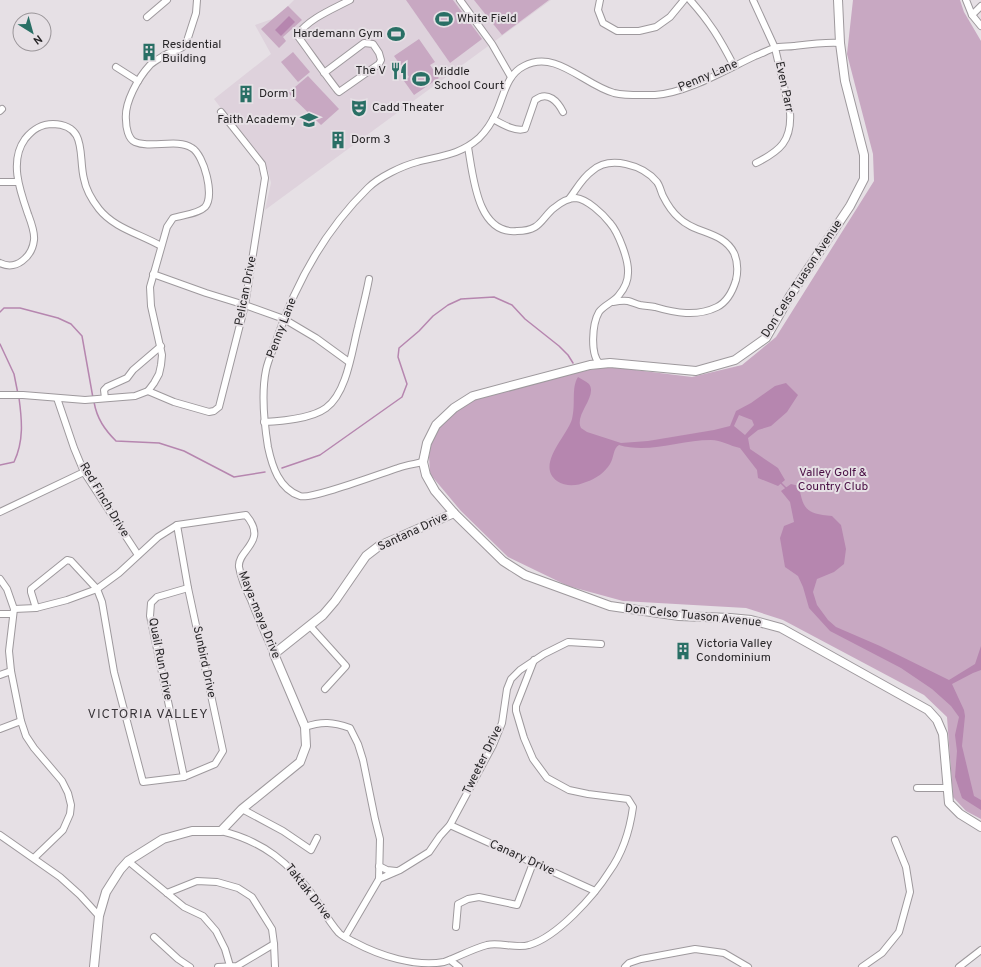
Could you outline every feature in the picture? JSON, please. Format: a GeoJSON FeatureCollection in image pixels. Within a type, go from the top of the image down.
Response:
{"type":"FeatureCollection","features":[{"type":"Feature","properties":{"kind":"street"},"geometry":{"type":"LineString","coordinates":[[147,17],[168,0]]}},
{"type":"Feature","properties":{"kind":"street"},"geometry":{"type":"LineString","coordinates":[[0,395],[23,395],[85,400],[104,399],[135,396],[148,390],[154,383],[161,366],[162,355],[151,306],[150,287],[153,274],[166,227],[173,218],[195,212],[204,207],[208,200],[209,180],[202,162],[194,148],[176,144],[134,142],[129,136],[125,119],[129,98],[138,81],[150,65],[166,54],[184,47],[196,14],[197,0]]}},
{"type":"Feature","properties":{"kind":"street"},"geometry":{"type":"LineString","coordinates":[[324,73],[364,43],[373,44],[379,53],[381,60],[379,64],[339,92],[324,73],[297,35],[303,28],[314,20],[350,0]]}},
{"type":"Feature","properties":{"kind":"street"},"geometry":{"type":"LineString","coordinates":[[460,0],[492,44],[511,77]]}},
{"type":"Feature","properties":{"kind":"street"},"geometry":{"type":"LineString","coordinates":[[600,0],[598,10],[603,23],[617,31],[639,31],[656,27],[670,17],[684,0]]}},
{"type":"Feature","properties":{"kind":"street"},"geometry":{"type":"LineString","coordinates":[[690,0],[706,18],[720,39],[734,66]]}},
{"type":"Feature","properties":{"kind":"street","name":"Even Parr"},"geometry":{"type":"LineString","coordinates":[[753,0],[775,48],[790,112],[790,130],[787,138],[778,150],[756,163]]}},
{"type":"Feature","properties":{"kind":"street","name":"Don Celso Tuason Avenue"},"geometry":{"type":"LineString","coordinates":[[838,0],[840,43],[845,81],[864,155],[864,179],[850,206],[790,296],[766,338],[735,360],[696,371],[610,363],[590,365],[473,396],[454,408],[436,425],[427,443],[423,462],[426,475],[435,491],[454,513],[503,560],[525,575],[610,606],[679,616],[751,620],[782,628],[918,703],[928,710],[937,720],[943,734],[949,803],[960,814],[981,827]]}},
{"type":"Feature","properties":{"kind":"street"},"geometry":{"type":"LineString","coordinates":[[966,0],[972,15],[981,26]]}},
{"type":"Feature","properties":{"kind":"street"},"geometry":{"type":"LineString","coordinates":[[972,15],[981,6]]}},
{"type":"Feature","properties":{"kind":"street","name":"Penny Lane"},"geometry":{"type":"LineString","coordinates":[[423,462],[402,466],[318,494],[302,497],[290,490],[280,479],[270,459],[264,422],[266,371],[284,320],[309,266],[316,255],[335,227],[369,187],[386,175],[416,162],[443,157],[468,147],[479,138],[493,119],[511,77],[523,66],[532,63],[547,61],[557,64],[598,87],[614,93],[634,96],[659,94],[686,88],[775,48],[820,43],[840,43]]}},
{"type":"Feature","properties":{"kind":"street"},"geometry":{"type":"LineString","coordinates":[[116,67],[138,81]]}},
{"type":"Feature","properties":{"kind":"street"},"geometry":{"type":"LineString","coordinates":[[493,119],[512,129],[525,129],[535,100],[542,96],[552,98],[558,103],[564,112]]}},
{"type":"Feature","properties":{"kind":"street","name":"Pelican Drive"},"geometry":{"type":"LineString","coordinates":[[148,390],[174,402],[209,412],[214,411],[219,407],[244,305],[265,178],[262,164],[221,112]]}},
{"type":"Feature","properties":{"kind":"street"},"geometry":{"type":"LineString","coordinates":[[0,263],[6,266],[18,265],[29,254],[34,240],[32,226],[18,182],[17,157],[22,143],[30,132],[38,126],[50,124],[64,124],[73,131],[79,141],[84,180],[90,196],[100,210],[120,226],[161,246]]}},
{"type":"Feature","properties":{"kind":"street"},"geometry":{"type":"LineString","coordinates":[[468,147],[473,180],[484,211],[493,225],[504,231],[524,231],[536,227],[553,208],[563,201],[577,198],[588,204],[611,224],[618,237],[627,264],[628,272],[627,281],[623,290],[613,302],[600,311],[593,330],[592,340],[597,360],[600,364]]}},
{"type":"Feature","properties":{"kind":"street"},"geometry":{"type":"LineString","coordinates":[[569,199],[585,177],[593,170],[605,164],[614,162],[628,165],[650,174],[658,184],[670,209],[679,219],[722,240],[730,246],[735,256],[737,274],[734,284],[731,292],[718,306],[692,314],[662,310],[628,301],[613,302]]}},
{"type":"Feature","properties":{"kind":"street"},"geometry":{"type":"LineString","coordinates":[[0,182],[18,182]]}},
{"type":"Feature","properties":{"kind":"street"},"geometry":{"type":"LineString","coordinates":[[153,274],[284,320],[316,338],[349,362]]}},
{"type":"Feature","properties":{"kind":"street"},"geometry":{"type":"LineString","coordinates":[[264,422],[286,420],[310,415],[326,408],[339,394],[347,374],[369,279]]}},
{"type":"Feature","properties":{"kind":"street"},"geometry":{"type":"LineString","coordinates":[[104,399],[104,390],[107,387],[127,378],[133,370],[161,346]]}},
{"type":"Feature","properties":{"kind":"street","name":"Red Finch Drive"},"geometry":{"type":"LineString","coordinates":[[57,398],[84,472],[138,555]]}},
{"type":"Feature","properties":{"kind":"street"},"geometry":{"type":"LineString","coordinates":[[0,512],[84,472]]}},
{"type":"Feature","properties":{"kind":"street","name":"Santana Drive"},"geometry":{"type":"LineString","coordinates":[[274,654],[323,615],[335,601],[366,556],[379,546],[454,513]]}},
{"type":"Feature","properties":{"kind":"street","name":"Maya-maya Drive"},"geometry":{"type":"LineString","coordinates":[[0,614],[36,608],[67,600],[97,589],[119,573],[158,537],[177,525],[246,515],[252,522],[254,531],[252,544],[242,558],[239,566],[246,589],[305,727]]}},
{"type":"Feature","properties":{"kind":"street","name":"Sunbird Drive"},"geometry":{"type":"LineString","coordinates":[[97,589],[102,602],[114,672],[143,782],[184,777],[215,764],[223,751],[188,588],[177,525]]}},
{"type":"Feature","properties":{"kind":"street"},"geometry":{"type":"LineString","coordinates":[[36,608],[31,589],[67,560],[71,561],[97,589]]}},
{"type":"Feature","properties":{"kind":"street"},"geometry":{"type":"LineString","coordinates":[[0,579],[7,589],[13,612],[9,651],[11,671],[21,722],[26,736],[34,748],[62,781],[68,793],[71,805],[70,814],[64,830],[34,858]]}},
{"type":"Feature","properties":{"kind":"street","name":"Quail Run Drive"},"geometry":{"type":"LineString","coordinates":[[184,777],[150,616],[151,603],[157,597],[188,588]]}},
{"type":"Feature","properties":{"kind":"street"},"geometry":{"type":"LineString","coordinates":[[310,626],[346,666],[325,688]]}},
{"type":"Feature","properties":{"kind":"street","name":"Tweeter Drive"},"geometry":{"type":"LineString","coordinates":[[379,879],[397,871],[429,852],[450,825],[493,745],[502,723],[507,689],[511,679],[520,670],[534,660],[568,642],[601,644]]}},
{"type":"Feature","properties":{"kind":"street","name":"Taktak Drive"},"geometry":{"type":"LineString","coordinates":[[94,967],[99,916],[106,892],[120,870],[128,861],[163,839],[192,830],[221,832],[248,839],[277,856],[296,874],[339,933],[370,950],[394,959],[408,962],[438,964],[488,945],[528,946],[545,938],[569,919],[610,872],[621,850],[631,822],[633,807],[628,799],[569,790],[547,778],[533,759],[524,738],[516,711],[516,706],[534,660]]}},
{"type":"Feature","properties":{"kind":"street"},"geometry":{"type":"LineString","coordinates":[[0,675],[11,671]]}},
{"type":"Feature","properties":{"kind":"street"},"geometry":{"type":"LineString","coordinates":[[0,729],[21,722]]}},
{"type":"Feature","properties":{"kind":"street"},"geometry":{"type":"LineString","coordinates":[[221,832],[242,809],[272,783],[300,762],[306,746],[305,727],[316,723],[336,724],[350,728],[358,744],[363,760],[374,819],[380,839],[379,879],[345,937]]}},
{"type":"Feature","properties":{"kind":"street"},"geometry":{"type":"LineString","coordinates":[[916,788],[947,788]]}},
{"type":"Feature","properties":{"kind":"street"},"geometry":{"type":"LineString","coordinates":[[242,809],[283,831],[311,850],[317,838]]}},
{"type":"Feature","properties":{"kind":"street","name":"Canary Drive"},"geometry":{"type":"LineString","coordinates":[[450,825],[595,891]]}},
{"type":"Feature","properties":{"kind":"street"},"geometry":{"type":"LineString","coordinates":[[0,835],[60,877],[80,895],[99,916]]}},
{"type":"Feature","properties":{"kind":"street"},"geometry":{"type":"LineString","coordinates":[[862,967],[882,953],[899,932],[910,892],[906,867],[895,840]]}},
{"type":"Feature","properties":{"kind":"street"},"geometry":{"type":"LineString","coordinates":[[128,861],[184,907],[203,916],[216,931],[225,949],[230,966]]}},
{"type":"Feature","properties":{"kind":"street"},"geometry":{"type":"LineString","coordinates":[[456,927],[458,904],[468,899],[479,897],[517,905],[533,863]]}},
{"type":"Feature","properties":{"kind":"street"},"geometry":{"type":"LineString","coordinates":[[379,866],[387,870],[397,871]]}},
{"type":"Feature","properties":{"kind":"street"},"geometry":{"type":"LineString","coordinates":[[167,893],[197,881],[217,882],[238,888],[252,897],[272,930],[274,944],[274,967]]}},
{"type":"Feature","properties":{"kind":"street"},"geometry":{"type":"LineString","coordinates":[[154,937],[178,959],[190,967]]}},
{"type":"Feature","properties":{"kind":"street"},"geometry":{"type":"LineString","coordinates":[[218,967],[237,966],[274,944]]}},
{"type":"Feature","properties":{"kind":"street"},"geometry":{"type":"LineString","coordinates":[[625,967],[629,963],[641,959],[695,949],[724,953],[748,967]]}},
{"type":"Feature","properties":{"kind":"street"},"geometry":{"type":"LineString","coordinates":[[959,967],[981,950]]}},
{"type":"Feature","properties":{"kind":"street"},"geometry":{"type":"LineString","coordinates":[[450,960],[459,967]]}},
{"type":"Feature","properties":{"kind":"shaded area","name":"Faith Academy"},"geometry":{"type":"Polygon","coordinates":[[[294,0],[551,0],[265,210],[271,183],[268,170],[214,99],[271,54],[255,25],[272,19],[282,12],[294,0]]]}},
{"type":"Feature","properties":{"kind":"shaded area"},"geometry":{"type":"Polygon","coordinates":[[[289,16],[295,22],[281,36],[275,30],[289,16]]]}},
{"type":"Feature","properties":{"kind":"shaded area"},"geometry":{"type":"Polygon","coordinates":[[[578,377],[589,384],[591,389],[589,400],[581,417],[581,428],[587,432],[621,443],[648,441],[730,426],[736,411],[751,403],[775,386],[786,383],[798,395],[787,412],[771,426],[758,430],[748,438],[750,449],[778,468],[785,480],[778,486],[758,478],[757,470],[740,448],[711,440],[642,448],[619,445],[616,448],[608,467],[597,477],[590,481],[575,485],[560,483],[551,474],[551,459],[572,419],[576,381],[578,377]],[[739,415],[734,426],[745,435],[754,425],[752,420],[739,415]]]}},
{"type":"Feature","properties":{"kind":"shaded area"},"geometry":{"type":"Polygon","coordinates":[[[791,484],[799,486],[802,501],[808,509],[817,514],[832,516],[841,525],[846,549],[844,564],[834,572],[817,579],[813,592],[817,605],[828,620],[836,627],[880,646],[949,680],[975,664],[981,646],[981,670],[952,684],[964,710],[965,716],[962,746],[974,796],[981,800],[981,810],[962,798],[955,777],[957,751],[955,735],[959,717],[951,706],[932,689],[901,668],[830,631],[809,608],[798,576],[785,567],[780,538],[784,526],[794,522],[790,502],[781,491],[791,484]]]}},
{"type":"Feature","properties":{"kind":"green space","name":"White Field"},"geometry":{"type":"Polygon","coordinates":[[[406,0],[453,0],[482,39],[450,63],[406,0]]]}},
{"type":"Feature","properties":{"kind":"green space"},"geometry":{"type":"Polygon","coordinates":[[[474,0],[549,0],[502,35],[474,0]]]}},
{"type":"Feature","properties":{"kind":"green space","name":"Valley Golf & Country Club"},"geometry":{"type":"Polygon","coordinates":[[[853,0],[960,0],[964,12],[981,41],[981,819],[966,811],[953,797],[947,717],[924,695],[783,620],[746,608],[623,601],[568,586],[508,557],[461,511],[430,474],[429,456],[431,441],[446,417],[474,399],[588,370],[611,367],[692,377],[742,365],[776,337],[874,181],[873,154],[847,54],[853,0]]]}},
{"type":"Feature","properties":{"kind":"green space"},"geometry":{"type":"Polygon","coordinates":[[[288,6],[302,20],[283,37],[286,41],[279,48],[261,29],[288,6]]]}},
{"type":"Feature","properties":{"kind":"green space"},"geometry":{"type":"Polygon","coordinates":[[[419,39],[435,62],[430,65],[439,78],[414,95],[404,81],[409,77],[394,56],[419,39]]]}},
{"type":"Feature","properties":{"kind":"green space"},"geometry":{"type":"Polygon","coordinates":[[[293,52],[310,72],[298,82],[281,62],[293,52]]]}},
{"type":"Feature","properties":{"kind":"green space"},"geometry":{"type":"Polygon","coordinates":[[[308,76],[339,109],[321,125],[288,93],[308,76]]]}},
{"type":"Feature","properties":{"kind":"waterway"},"geometry":{"type":"LineString","coordinates":[[282,468],[320,455],[402,397],[407,384],[398,357],[399,348],[419,331],[433,316],[448,305],[461,299],[494,297],[512,305],[525,319],[559,346],[568,355],[573,363]]}},
{"type":"Feature","properties":{"kind":"waterway"},"geometry":{"type":"LineString","coordinates":[[0,312],[4,308],[20,308],[58,318],[71,324],[82,336],[93,398]]}},
{"type":"Feature","properties":{"kind":"waterway"},"geometry":{"type":"LineString","coordinates":[[0,344],[14,374],[18,394]]}},
{"type":"Feature","properties":{"kind":"waterway"},"geometry":{"type":"LineString","coordinates":[[0,465],[14,462],[17,454],[21,438],[19,398]]}},
{"type":"Feature","properties":{"kind":"waterway"},"geometry":{"type":"LineString","coordinates":[[94,402],[97,414],[102,424],[116,441],[159,443],[184,451],[234,477],[265,472]]}},
{"type":"Feature","properties":{"kind":"waterway"},"geometry":{"type":"LineString","coordinates":[[780,482],[787,489]]}},
{"type":"Feature","properties":{"kind":"place","name":"White Field"},"geometry":{"type":"Point","coordinates":[444,19]}},
{"type":"Feature","properties":{"kind":"place","name":"Hardemann Gym"},"geometry":{"type":"Point","coordinates":[396,34]}},
{"type":"Feature","properties":{"kind":"place","name":"Residential Building"},"geometry":{"type":"Point","coordinates":[149,52]}},
{"type":"Feature","properties":{"kind":"place","name":"The V"},"geometry":{"type":"Point","coordinates":[399,71]}},
{"type":"Feature","properties":{"kind":"place","name":"Middle School Court"},"geometry":{"type":"Point","coordinates":[421,79]}},
{"type":"Feature","properties":{"kind":"place","name":"Dorm 1"},"geometry":{"type":"Point","coordinates":[246,94]}},
{"type":"Feature","properties":{"kind":"place","name":"Cadd Theater"},"geometry":{"type":"Point","coordinates":[359,108]}},
{"type":"Feature","properties":{"kind":"place","name":"Faith Academy"},"geometry":{"type":"Point","coordinates":[309,120]}},
{"type":"Feature","properties":{"kind":"place","name":"Dorm 3"},"geometry":{"type":"Point","coordinates":[338,140]}},
{"type":"Feature","properties":{"kind":"place","name":"Victoria Valley Condominium"},"geometry":{"type":"Point","coordinates":[683,651]}},
{"type":"Feature","properties":{"kind":"district","name":"VICTORIA VALLEY"},"geometry":{"type":"Point","coordinates":[148,715]}}]}
